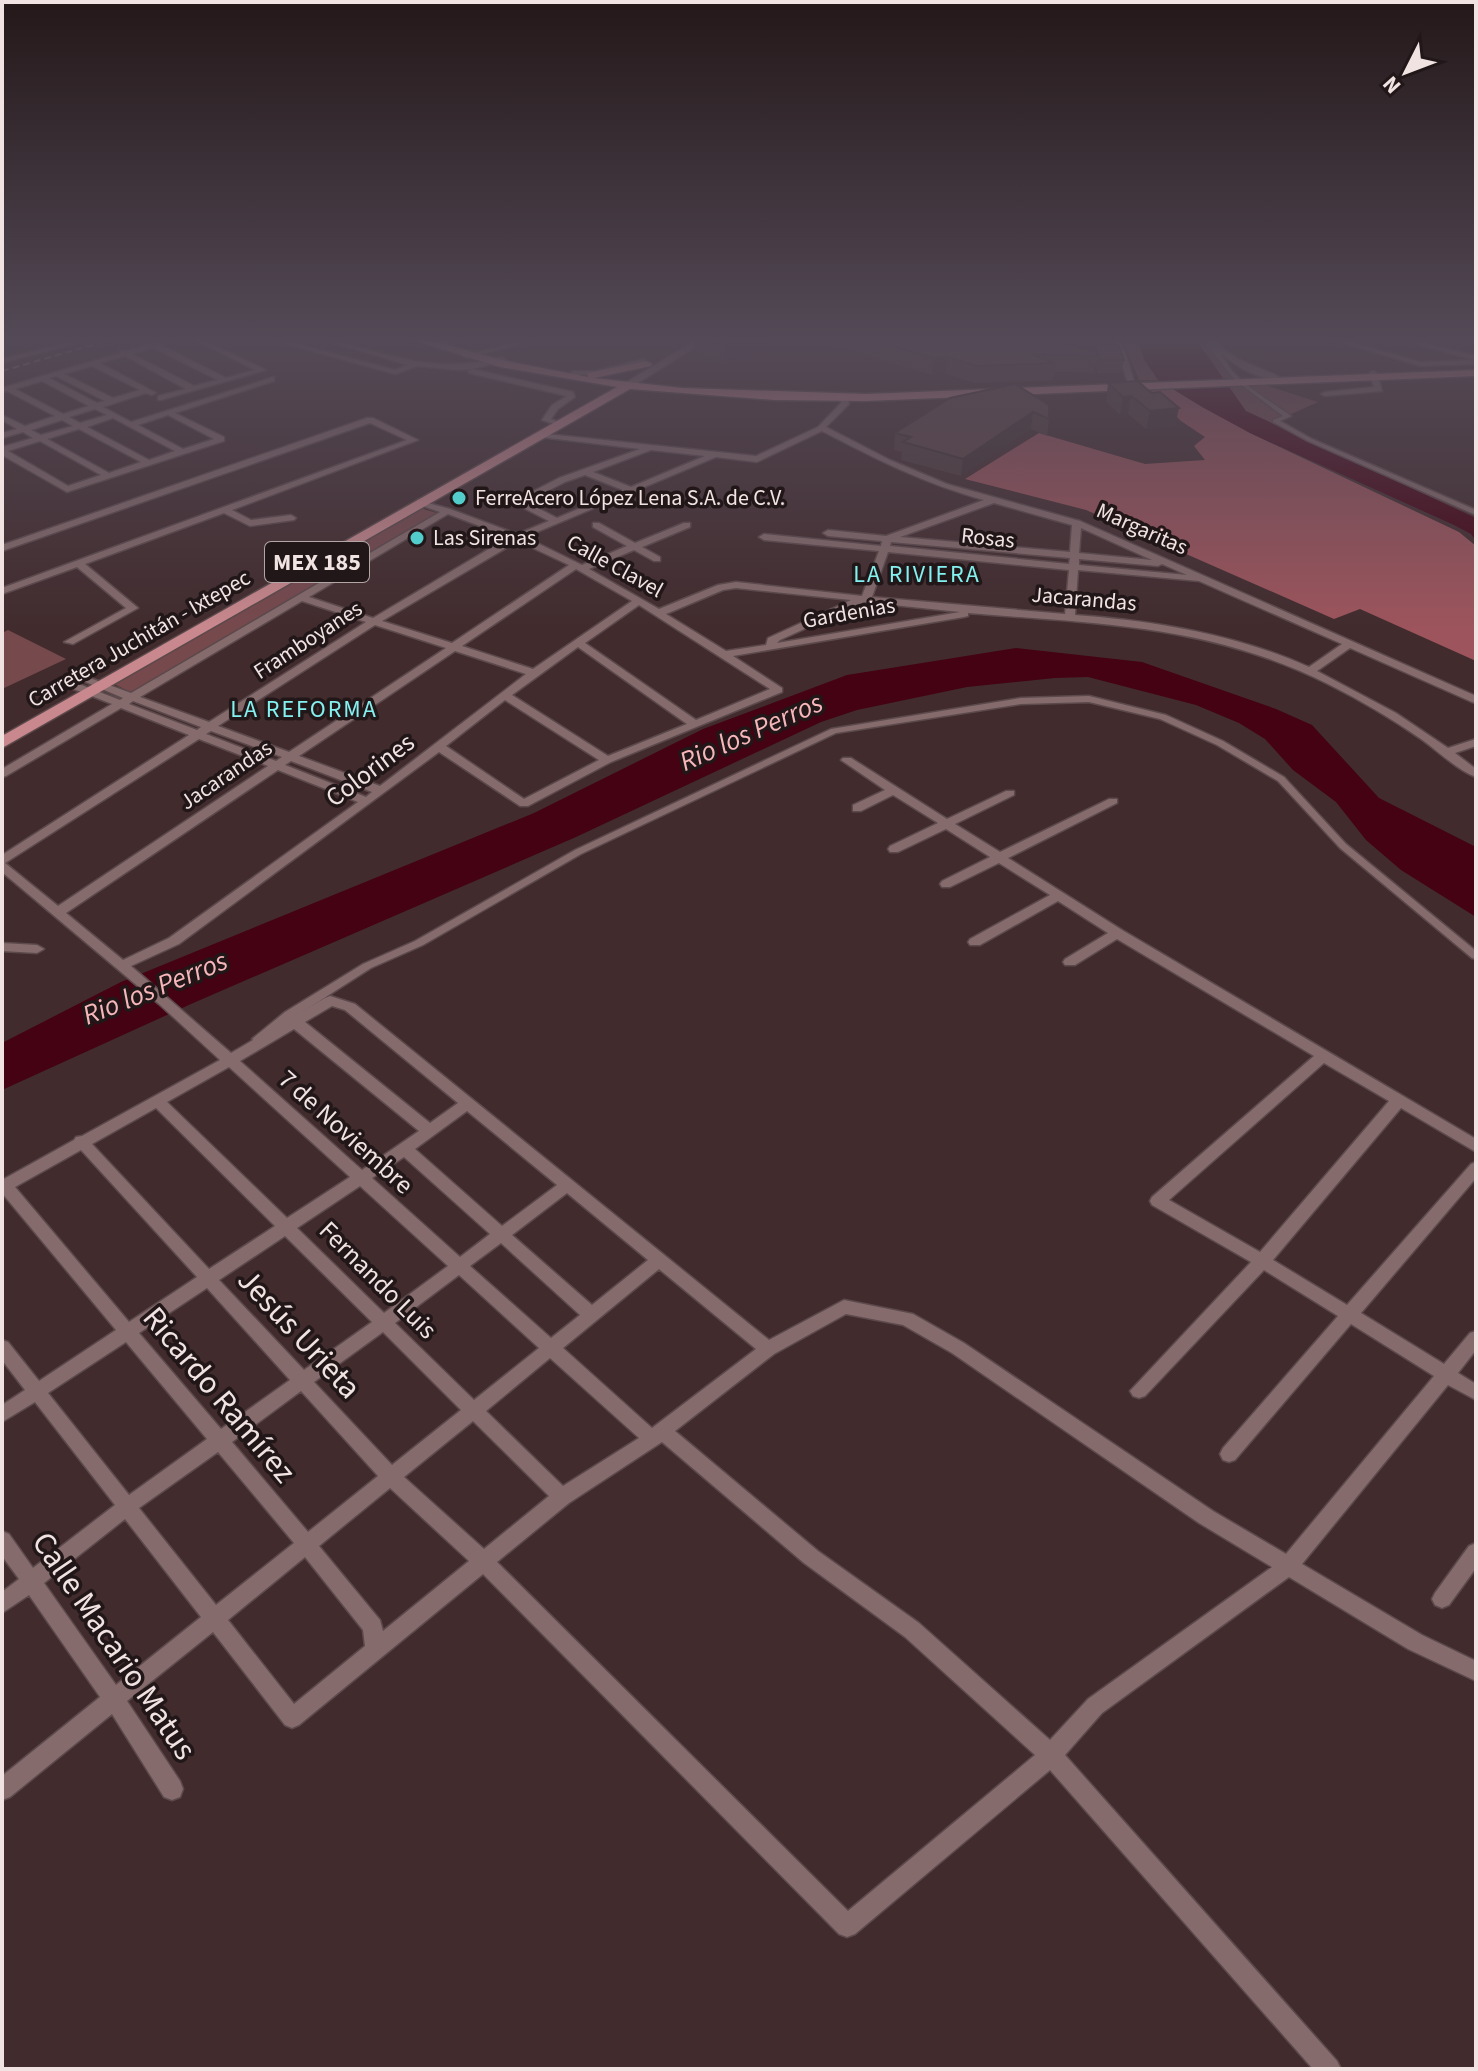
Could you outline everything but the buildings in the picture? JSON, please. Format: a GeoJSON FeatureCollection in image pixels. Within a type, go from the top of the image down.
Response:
{"type":"FeatureCollection","features":[{"type":"Feature","properties":{"kind":"main road","name":"Carretera Juchitán - Ixtepec"},"geometry":{"type":"LineString","coordinates":[[2,743],[89,686],[531,435]]}},
{"type":"Feature","properties":{"kind":"main road","name":"Carretera Juchitán - Ixtepec"},"geometry":{"type":"LineString","coordinates":[[2,728],[89,686],[540,435]]}},
{"type":"Feature","properties":{"kind":"street"},"geometry":{"type":"LineString","coordinates":[[36,435],[109,476]]}},
{"type":"Feature","properties":{"kind":"street"},"geometry":{"type":"LineString","coordinates":[[2,451],[52,435]]}},
{"type":"Feature","properties":{"kind":"street"},"geometry":{"type":"LineString","coordinates":[[99,435],[149,463]]}},
{"type":"Feature","properties":{"kind":"street"},"geometry":{"type":"LineString","coordinates":[[151,435],[183,452]]}},
{"type":"Feature","properties":{"kind":"street"},"geometry":{"type":"LineString","coordinates":[[2,451],[67,489],[221,439],[212,435]]}},
{"type":"Feature","properties":{"kind":"street"},"geometry":{"type":"LineString","coordinates":[[2,548],[328,435]]}},
{"type":"Feature","properties":{"kind":"street"},"geometry":{"type":"LineString","coordinates":[[2,591],[414,440],[402,435]]}},
{"type":"Feature","properties":{"kind":"street"},"geometry":{"type":"LineString","coordinates":[[540,435],[758,459],[814,435]]}},
{"type":"Feature","properties":{"kind":"street","name":"Margaritas"},"geometry":{"type":"LineString","coordinates":[[834,435],[944,486],[1077,523],[1476,700]]}},
{"type":"Feature","properties":{"kind":"street"},"geometry":{"type":"LineString","coordinates":[[1300,435],[1476,513]]}},
{"type":"Feature","properties":{"kind":"street"},"geometry":{"type":"LineString","coordinates":[[557,521],[519,502],[650,448]]}},
{"type":"Feature","properties":{"kind":"street","name":"Framboyanes"},"geometry":{"type":"LineString","coordinates":[[2,863],[373,622],[517,537],[714,455]]}},
{"type":"Feature","properties":{"kind":"street"},"geometry":{"type":"LineString","coordinates":[[2,467],[19,462]]}},
{"type":"Feature","properties":{"kind":"street"},"geometry":{"type":"LineString","coordinates":[[586,472],[631,490]]}},
{"type":"Feature","properties":{"kind":"street"},"geometry":{"type":"LineString","coordinates":[[771,646],[772,640],[867,597],[886,543],[996,499]]}},
{"type":"Feature","properties":{"kind":"street","name":"Calle Clavel"},"geometry":{"type":"LineString","coordinates":[[420,502],[517,537],[579,566],[659,613],[778,690],[693,723]]}},
{"type":"Feature","properties":{"kind":"street"},"geometry":{"type":"LineString","coordinates":[[225,510],[250,523],[291,518]]}},
{"type":"Feature","properties":{"kind":"street"},"geometry":{"type":"LineString","coordinates":[[2,774],[447,511]]}},
{"type":"Feature","properties":{"kind":"street"},"geometry":{"type":"LineString","coordinates":[[1070,617],[1077,523]]}},
{"type":"Feature","properties":{"kind":"street"},"geometry":{"type":"LineString","coordinates":[[596,525],[657,559]]}},
{"type":"Feature","properties":{"kind":"street","name":"Jacarandas"},"geometry":{"type":"LineString","coordinates":[[59,912],[579,566],[687,525]]}},
{"type":"Feature","properties":{"kind":"street","name":"Rosas"},"geometry":{"type":"LineString","coordinates":[[764,537],[815,536],[1207,580]]}},
{"type":"Feature","properties":{"kind":"street","name":"Rosas"},"geometry":{"type":"LineString","coordinates":[[886,543],[1171,564]]}},
{"type":"Feature","properties":{"kind":"street"},"geometry":{"type":"LineString","coordinates":[[69,642],[133,608],[78,563]]}},
{"type":"Feature","properties":{"kind":"street","name":"Jacarandas"},"geometry":{"type":"LineString","coordinates":[[659,613],[730,585],[981,611],[1146,624],[1238,644],[1308,672],[1387,711],[1476,774]]}},
{"type":"Feature","properties":{"kind":"street"},"geometry":{"type":"LineString","coordinates":[[299,597],[534,673]]}},
{"type":"Feature","properties":{"kind":"street","name":"Colorines"},"geometry":{"type":"LineString","coordinates":[[120,963],[174,941],[381,791],[534,673],[639,601]]}},
{"type":"Feature","properties":{"kind":"street","name":"Gardenias"},"geometry":{"type":"LineString","coordinates":[[723,655],[981,611]]}},
{"type":"Feature","properties":{"kind":"street"},"geometry":{"type":"LineString","coordinates":[[579,643],[693,723]]}},
{"type":"Feature","properties":{"kind":"street"},"geometry":{"type":"LineString","coordinates":[[1308,672],[1351,643]]}},
{"type":"Feature","properties":{"kind":"street"},"geometry":{"type":"LineString","coordinates":[[89,686],[131,697],[212,726],[381,791]]}},
{"type":"Feature","properties":{"kind":"street"},"geometry":{"type":"LineString","coordinates":[[89,686],[119,704],[196,736],[366,801]]}},
{"type":"Feature","properties":{"kind":"street"},"geometry":{"type":"LineString","coordinates":[[504,695],[607,760]]}},
{"type":"Feature","properties":{"kind":"street"},"geometry":{"type":"LineString","coordinates":[[231,1060],[289,1015],[367,966],[419,943],[578,852],[834,731],[1021,701],[1089,699],[1163,717],[1220,743],[1281,779],[1343,846],[1476,956]]}},
{"type":"Feature","properties":{"kind":"street"},"geometry":{"type":"LineString","coordinates":[[438,746],[524,804],[607,760],[693,723]]}},
{"type":"Feature","properties":{"kind":"street"},"geometry":{"type":"LineString","coordinates":[[1448,752],[1476,742]]}},
{"type":"Feature","properties":{"kind":"street"},"geometry":{"type":"LineString","coordinates":[[847,760],[1117,933],[1476,1146]]}},
{"type":"Feature","properties":{"kind":"street"},"geometry":{"type":"LineString","coordinates":[[857,808],[892,791]]}},
{"type":"Feature","properties":{"kind":"street"},"geometry":{"type":"LineString","coordinates":[[894,849],[1010,793]]}},
{"type":"Feature","properties":{"kind":"street"},"geometry":{"type":"LineString","coordinates":[[946,884],[1113,801]]}},
{"type":"Feature","properties":{"kind":"street","name":"7 de Noviembre"},"geometry":{"type":"LineString","coordinates":[[2,863],[231,1060],[551,1348],[811,1557],[912,1630],[1051,1755],[1329,2069]]}},
{"type":"Feature","properties":{"kind":"street"},"geometry":{"type":"LineString","coordinates":[[975,942],[1058,896]]}},
{"type":"Feature","properties":{"kind":"street"},"geometry":{"type":"LineString","coordinates":[[1070,962],[1117,933]]}},
{"type":"Feature","properties":{"kind":"street"},"geometry":{"type":"LineString","coordinates":[[2,947],[37,949]]}},
{"type":"Feature","properties":{"kind":"street"},"geometry":{"type":"LineString","coordinates":[[4,1186],[81,1141],[158,1102],[330,1001],[350,1007],[768,1349]]}},
{"type":"Feature","properties":{"kind":"street"},"geometry":{"type":"LineString","coordinates":[[295,1022],[428,1130]]}},
{"type":"Feature","properties":{"kind":"street"},"geometry":{"type":"LineString","coordinates":[[1324,1055],[1158,1201],[1476,1393]]}},
{"type":"Feature","properties":{"kind":"street"},"geometry":{"type":"LineString","coordinates":[[1139,1391],[1262,1261],[1399,1100]]}},
{"type":"Feature","properties":{"kind":"street","name":"Fernando Luis"},"geometry":{"type":"LineString","coordinates":[[158,1102],[562,1497]]}},
{"type":"Feature","properties":{"kind":"street"},"geometry":{"type":"LineString","coordinates":[[2,1414],[405,1149],[467,1104]]}},
{"type":"Feature","properties":{"kind":"street","name":"Jesús Urieta"},"geometry":{"type":"LineString","coordinates":[[81,1141],[391,1477],[482,1560],[847,1926],[1051,1755]]}},
{"type":"Feature","properties":{"kind":"street"},"geometry":{"type":"LineString","coordinates":[[405,1149],[592,1315]]}},
{"type":"Feature","properties":{"kind":"street"},"geometry":{"type":"LineString","coordinates":[[1229,1454],[1476,1168]]}},
{"type":"Feature","properties":{"kind":"street","name":"Ricardo Ramírez"},"geometry":{"type":"LineString","coordinates":[[4,1186],[126,1332],[222,1440],[373,1627],[375,1648]]}},
{"type":"Feature","properties":{"kind":"street"},"geometry":{"type":"LineString","coordinates":[[2,1604],[128,1506],[304,1381],[566,1186]]}},
{"type":"Feature","properties":{"kind":"street"},"geometry":{"type":"LineString","coordinates":[[4,1784],[659,1260]]}},
{"type":"Feature","properties":{"kind":"street"},"geometry":{"type":"LineString","coordinates":[[2,1347],[292,1718],[562,1497],[657,1435],[768,1349],[844,1307],[907,1319],[958,1348],[1206,1517],[1415,1642],[1476,1671]]}},
{"type":"Feature","properties":{"kind":"street"},"geometry":{"type":"LineString","coordinates":[[1051,1755],[1095,1706],[1287,1567],[1476,1338]]}},
{"type":"Feature","properties":{"kind":"street","name":"Calle Macario Matus"},"geometry":{"type":"LineString","coordinates":[[2,1540],[33,1580],[172,1789]]}},
{"type":"Feature","properties":{"kind":"street"},"geometry":{"type":"LineString","coordinates":[[1442,1599],[1476,1552]]}},
{"type":"Feature","properties":{"kind":"shaded area"},"geometry":{"type":"Polygon","coordinates":[[[1036,435],[1145,464],[1205,460],[1194,446],[1205,437],[1201,435],[1253,435],[1459,532],[1476,546],[1476,661],[1360,609],[1334,619],[1086,510],[965,479],[1036,435]]]}},
{"type":"Feature","properties":{"kind":"shaded area"},"geometry":{"type":"Polygon","coordinates":[[[1276,435],[1300,435],[1476,518],[1476,528],[1276,435]]]}},
{"type":"Feature","properties":{"kind":"shaded area"},"geometry":{"type":"Polygon","coordinates":[[[417,507],[440,514],[132,693],[114,684],[417,507]]]}},
{"type":"Feature","properties":{"kind":"shaded area"},"geometry":{"type":"Polygon","coordinates":[[[8,630],[66,659],[2,689],[2,633],[8,630]]]}},
{"type":"Feature","properties":{"kind":"water"},"geometry":{"type":"Polygon","coordinates":[[[1254,435],[1297,435],[1476,518],[1476,541],[1471,534],[1254,435]]]}},
{"type":"Feature","properties":{"kind":"water","name":"Rio los Perros"},"geometry":{"type":"Polygon","coordinates":[[[1016,648],[1142,662],[1276,709],[1312,725],[1379,798],[1476,847],[1476,917],[1401,870],[1366,840],[1336,802],[1293,770],[1265,739],[1239,723],[1196,705],[1088,677],[967,687],[857,710],[821,722],[576,837],[191,1004],[2,1090],[2,1043],[121,982],[534,813],[703,729],[847,675],[1016,648]]]}},
{"type":"Feature","properties":{"kind":"place","name":"FerreAcero López Lena S.A. de C.V."},"geometry":{"type":"Point","coordinates":[459,498]}},
{"type":"Feature","properties":{"kind":"place","name":"Las Sirenas"},"geometry":{"type":"Point","coordinates":[417,538]}},
{"type":"Feature","properties":{"kind":"district","name":"LA RIVIERA"},"geometry":{"type":"Point","coordinates":[917,574]}},
{"type":"Feature","properties":{"kind":"district","name":"LA REFORMA"},"geometry":{"type":"Point","coordinates":[304,709]}}]}
